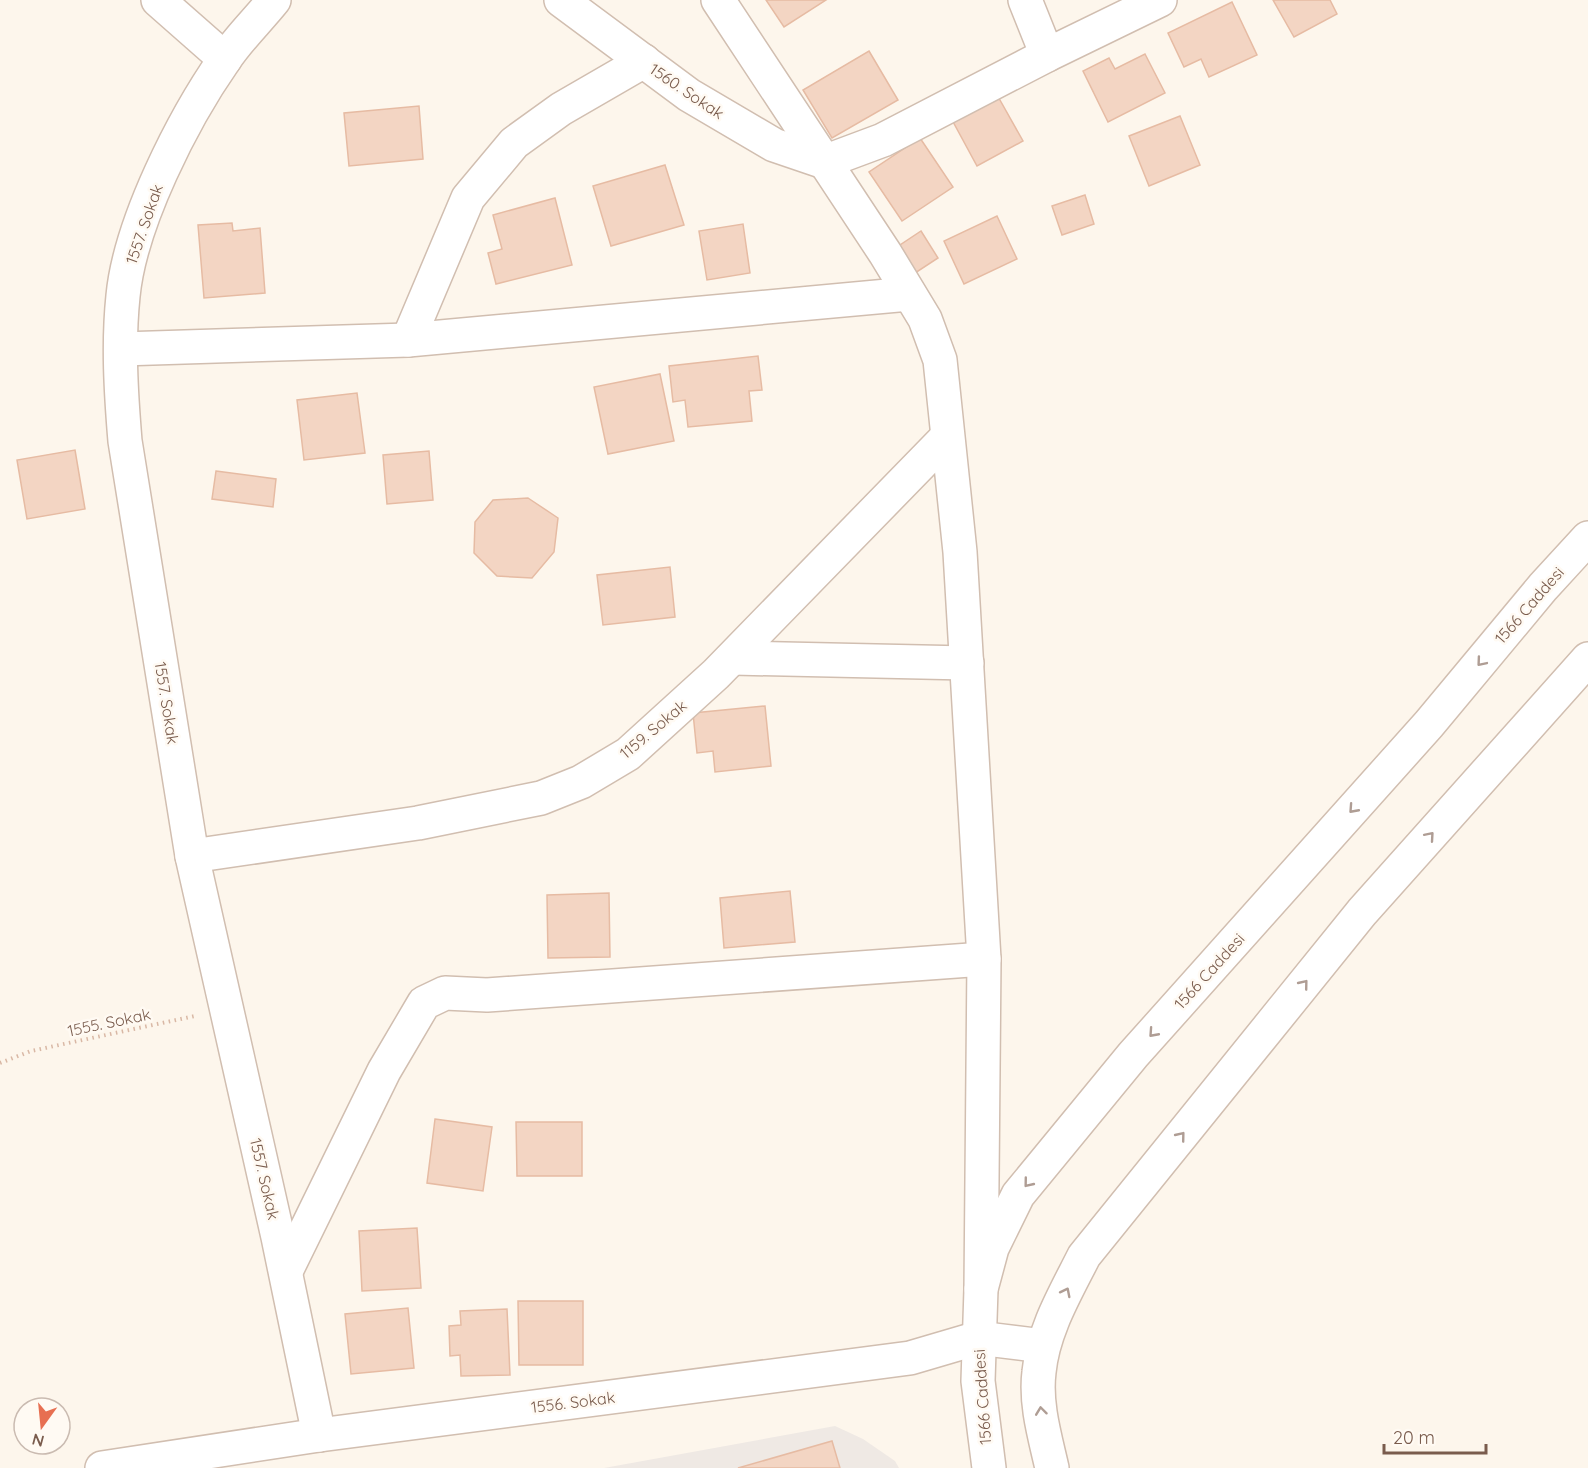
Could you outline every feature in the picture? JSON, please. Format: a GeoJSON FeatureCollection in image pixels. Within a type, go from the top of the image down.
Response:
{"type":"FeatureCollection","features":[{"type":"Feature","properties":{"kind":"street"},"geometry":{"type":"LineString","coordinates":[[158,0],[225,59]]}},
{"type":"Feature","properties":{"kind":"street","name":"1557. Sokak"},"geometry":{"type":"LineString","coordinates":[[274,0],[225,59],[175,144],[134,244],[123,294],[119,380],[125,441],[192,856],[286,1271],[319,1435]]}},
{"type":"Feature","properties":{"kind":"street","name":"1560. Sokak"},"geometry":{"type":"LineString","coordinates":[[561,0],[689,95],[774,145],[824,162]]}},
{"type":"Feature","properties":{"kind":"street"},"geometry":{"type":"LineString","coordinates":[[718,0],[859,212],[926,319],[940,360],[960,552],[984,959],[981,1289]]}},
{"type":"Feature","properties":{"kind":"street"},"geometry":{"type":"LineString","coordinates":[[1024,0],[1047,55]]}},
{"type":"Feature","properties":{"kind":"street"},"geometry":{"type":"LineString","coordinates":[[824,162],[883,140],[1047,55],[1160,0]]}},
{"type":"Feature","properties":{"kind":"street"},"geometry":{"type":"LineString","coordinates":[[408,340],[468,198],[514,143],[561,109],[644,61]]}},
{"type":"Feature","properties":{"kind":"street"},"geometry":{"type":"LineString","coordinates":[[121,348],[408,340],[909,294]]}},
{"type":"Feature","properties":{"kind":"street","name":"1159. Sokak"},"geometry":{"type":"LineString","coordinates":[[192,856],[418,823],[541,798],[581,782],[628,754],[733,658],[947,437]]}},
{"type":"Feature","properties":{"kind":"street","name":"1566 Caddesi"},"geometry":{"type":"LineString","coordinates":[[989,1468],[978,1381],[981,1289],[992,1248],[1018,1195],[1133,1055],[1429,724],[1543,587],[1588,538]]}},
{"type":"Feature","properties":{"kind":"street"},"geometry":{"type":"LineString","coordinates":[[733,658],[967,663]]}},
{"type":"Feature","properties":{"kind":"street"},"geometry":{"type":"LineString","coordinates":[[1052,1468],[1040,1413],[1038,1374],[1043,1346],[1058,1307],[1084,1256],[1362,912],[1588,659]]}},
{"type":"Feature","properties":{"kind":"street"},"geometry":{"type":"LineString","coordinates":[[286,1271],[384,1071],[424,1003],[445,993],[488,995],[984,959]]}},
{"type":"Feature","properties":{"kind":"street","name":"1556. Sokak"},"geometry":{"type":"LineString","coordinates":[[102,1468],[319,1435],[910,1358],[978,1338],[1043,1346]]}},
{"type":"Feature","properties":{"kind":"path","name":"1555. Sokak"},"geometry":{"type":"LineString","coordinates":[[0,1063],[31,1051],[225,1009]]}},
{"type":"Feature","properties":{"kind":"shaded area"},"geometry":{"type":"Polygon","coordinates":[[[835,1426],[863,1439],[895,1461],[899,1468],[604,1468],[835,1426]]]}},
{"type":"Feature","properties":{"kind":"building"},"geometry":{"type":"Polygon","coordinates":[[[766,0],[826,0],[784,27],[766,0]]]}},
{"type":"Feature","properties":{"kind":"building"},"geometry":{"type":"Polygon","coordinates":[[[1273,0],[1330,0],[1337,14],[1294,37],[1273,0]]]}},
{"type":"Feature","properties":{"kind":"building"},"geometry":{"type":"Polygon","coordinates":[[[1232,2],[1257,55],[1209,77],[1201,59],[1184,67],[1168,33],[1232,2]]]}},
{"type":"Feature","properties":{"kind":"building"},"geometry":{"type":"Polygon","coordinates":[[[869,51],[898,100],[832,138],[803,90],[869,51]]]}},
{"type":"Feature","properties":{"kind":"building"},"geometry":{"type":"Polygon","coordinates":[[[1145,54],[1165,93],[1108,122],[1083,71],[1109,58],[1115,69],[1145,54]]]}},
{"type":"Feature","properties":{"kind":"building"},"geometry":{"type":"Polygon","coordinates":[[[996,93],[1023,141],[977,166],[951,118],[996,93]]]}},
{"type":"Feature","properties":{"kind":"building"},"geometry":{"type":"Polygon","coordinates":[[[419,106],[423,159],[349,166],[344,113],[419,106]]]}},
{"type":"Feature","properties":{"kind":"building"},"geometry":{"type":"Polygon","coordinates":[[[1180,116],[1200,165],[1149,186],[1129,136],[1180,116]]]}},
{"type":"Feature","properties":{"kind":"building"},"geometry":{"type":"Polygon","coordinates":[[[920,138],[953,187],[902,221],[869,172],[920,138]]]}},
{"type":"Feature","properties":{"kind":"building"},"geometry":{"type":"Polygon","coordinates":[[[665,165],[684,225],[611,246],[593,186],[665,165]]]}},
{"type":"Feature","properties":{"kind":"building"},"geometry":{"type":"Polygon","coordinates":[[[1085,195],[1094,224],[1062,235],[1052,206],[1085,195]]]}},
{"type":"Feature","properties":{"kind":"building"},"geometry":{"type":"Polygon","coordinates":[[[555,198],[572,265],[496,284],[488,253],[502,249],[493,215],[555,198]]]}},
{"type":"Feature","properties":{"kind":"building"},"geometry":{"type":"Polygon","coordinates":[[[997,216],[1017,259],[964,284],[944,241],[997,216]]]}},
{"type":"Feature","properties":{"kind":"building"},"geometry":{"type":"Polygon","coordinates":[[[232,223],[233,231],[260,228],[265,293],[204,298],[198,225],[232,223]]]}},
{"type":"Feature","properties":{"kind":"building"},"geometry":{"type":"Polygon","coordinates":[[[743,224],[750,273],[707,280],[699,231],[743,224]]]}},
{"type":"Feature","properties":{"kind":"building"},"geometry":{"type":"Polygon","coordinates":[[[921,231],[938,258],[906,279],[888,253],[921,231]]]}},
{"type":"Feature","properties":{"kind":"building"},"geometry":{"type":"Polygon","coordinates":[[[758,356],[762,390],[749,391],[752,421],[688,427],[685,400],[673,402],[669,366],[758,356]]]}},
{"type":"Feature","properties":{"kind":"building"},"geometry":{"type":"Polygon","coordinates":[[[660,374],[674,441],[608,454],[594,387],[660,374]]]}},
{"type":"Feature","properties":{"kind":"building"},"geometry":{"type":"Polygon","coordinates":[[[357,393],[365,453],[304,460],[297,400],[357,393]]]}},
{"type":"Feature","properties":{"kind":"building"},"geometry":{"type":"Polygon","coordinates":[[[75,450],[85,509],[27,519],[17,460],[75,450]]]}},
{"type":"Feature","properties":{"kind":"building"},"geometry":{"type":"Polygon","coordinates":[[[429,451],[433,500],[387,504],[383,455],[429,451]]]}},
{"type":"Feature","properties":{"kind":"building"},"geometry":{"type":"Polygon","coordinates":[[[216,471],[276,479],[273,507],[212,499],[216,471]]]}},
{"type":"Feature","properties":{"kind":"building"},"geometry":{"type":"Polygon","coordinates":[[[528,498],[558,518],[554,552],[532,578],[497,576],[474,553],[475,522],[493,500],[528,498]]]}},
{"type":"Feature","properties":{"kind":"building"},"geometry":{"type":"Polygon","coordinates":[[[670,567],[675,617],[603,625],[597,575],[670,567]]]}},
{"type":"Feature","properties":{"kind":"building"},"geometry":{"type":"Polygon","coordinates":[[[765,706],[771,766],[715,772],[713,751],[697,753],[693,713],[765,706]]]}},
{"type":"Feature","properties":{"kind":"building"},"geometry":{"type":"Polygon","coordinates":[[[790,891],[795,942],[724,948],[720,898],[790,891]]]}},
{"type":"Feature","properties":{"kind":"building"},"geometry":{"type":"Polygon","coordinates":[[[609,893],[610,957],[548,958],[547,895],[609,893]]]}},
{"type":"Feature","properties":{"kind":"building"},"geometry":{"type":"Polygon","coordinates":[[[435,1119],[492,1127],[483,1191],[427,1183],[435,1119]]]}},
{"type":"Feature","properties":{"kind":"building"},"geometry":{"type":"Polygon","coordinates":[[[516,1122],[582,1122],[582,1176],[517,1176],[516,1122]]]}},
{"type":"Feature","properties":{"kind":"building"},"geometry":{"type":"Polygon","coordinates":[[[417,1228],[421,1288],[362,1291],[359,1231],[417,1228]]]}},
{"type":"Feature","properties":{"kind":"building"},"geometry":{"type":"Polygon","coordinates":[[[518,1301],[583,1301],[583,1365],[519,1365],[518,1301]]]}},
{"type":"Feature","properties":{"kind":"building"},"geometry":{"type":"Polygon","coordinates":[[[408,1308],[414,1368],[351,1374],[345,1314],[408,1308]]]}},
{"type":"Feature","properties":{"kind":"building"},"geometry":{"type":"Polygon","coordinates":[[[507,1309],[510,1375],[461,1376],[460,1355],[450,1356],[449,1326],[461,1325],[460,1311],[507,1309]]]}},
{"type":"Feature","properties":{"kind":"building"},"geometry":{"type":"Polygon","coordinates":[[[832,1441],[840,1468],[738,1468],[832,1441]]]}}]}
